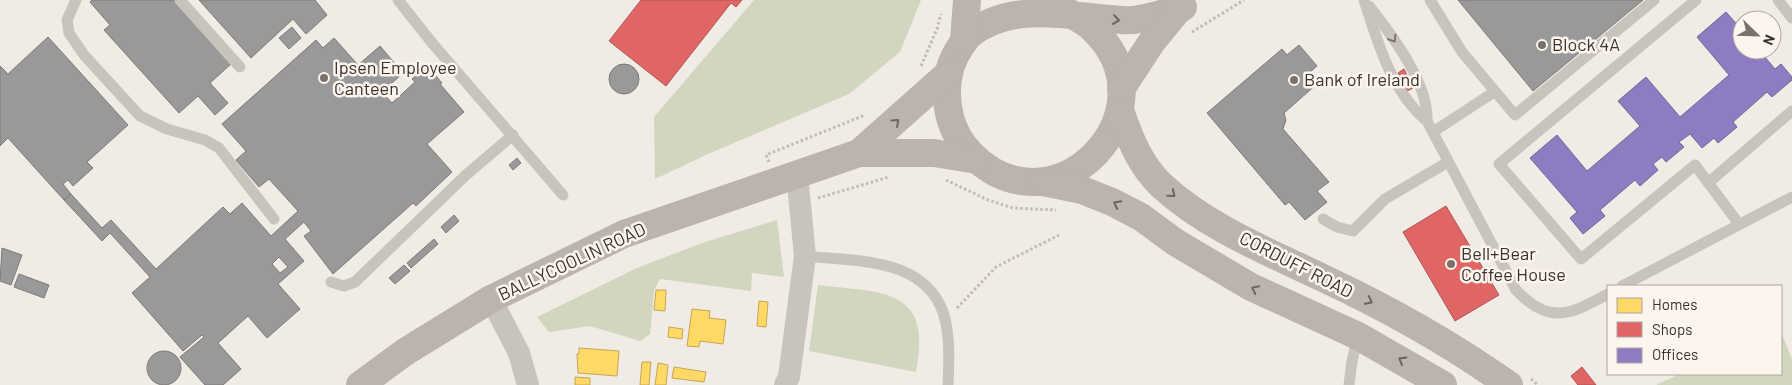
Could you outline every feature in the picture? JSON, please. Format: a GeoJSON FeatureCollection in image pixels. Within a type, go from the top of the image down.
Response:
{"type":"FeatureCollection","features":[{"type":"Feature","properties":{"kind":"main road"},"geometry":{"type":"LineString","coordinates":[[955,4],[964,41]]}},
{"type":"Feature","properties":{"kind":"main road"},"geometry":{"type":"LineString","coordinates":[[1029,6],[1051,6],[1124,21],[1186,15],[1151,43],[1120,99],[1112,132],[1096,155],[1070,173],[1040,181],[1017,180],[992,171],[977,160],[957,137],[947,106],[949,74],[955,54],[964,41],[991,17],[1010,9],[1029,6]]}},
{"type":"Feature","properties":{"kind":"main road"},"geometry":{"type":"LineString","coordinates":[[1051,6],[1092,28],[1108,47],[1117,67],[1120,99]]}},
{"type":"Feature","properties":{"kind":"main road","name":"BALLYCOOLIN ROAD"},"geometry":{"type":"LineString","coordinates":[[859,153],[949,74]]}},
{"type":"Feature","properties":{"kind":"main road","name":"CORDUFF ROAD"},"geometry":{"type":"LineString","coordinates":[[1120,99],[1130,139],[1144,164],[1160,184],[1185,204],[1256,246],[1405,320],[1452,346],[1509,385]]}},
{"type":"Feature","properties":{"kind":"main road","name":"BALLYCOOLIN ROAD"},"geometry":{"type":"LineString","coordinates":[[360,385],[405,352],[492,299],[624,234],[859,153],[934,153],[977,160]]}},
{"type":"Feature","properties":{"kind":"main road","name":"CORDUFF ROAD"},"geometry":{"type":"LineString","coordinates":[[1040,181],[1082,190],[1112,202],[1141,217],[1175,242],[1251,287],[1358,336],[1443,385]]}},
{"type":"Feature","properties":{"kind":"street"},"geometry":{"type":"LineString","coordinates":[[785,385],[789,377],[805,256],[801,203],[787,177]]}},
{"type":"Feature","properties":{"kind":"street"},"geometry":{"type":"LineString","coordinates":[[492,299],[519,353],[528,385]]}},
{"type":"Feature","properties":{"kind":"lane"},"geometry":{"type":"LineString","coordinates":[[76,0],[67,20],[69,33],[90,62],[140,116],[168,129],[206,140],[219,148],[274,219]]}},
{"type":"Feature","properties":{"kind":"lane"},"geometry":{"type":"LineString","coordinates":[[180,0],[240,67]]}},
{"type":"Feature","properties":{"kind":"lane"},"geometry":{"type":"LineString","coordinates":[[398,0],[563,195]]}},
{"type":"Feature","properties":{"kind":"lane"},"geometry":{"type":"LineString","coordinates":[[1364,0],[1391,34],[1413,73],[1428,108],[1427,121]]}},
{"type":"Feature","properties":{"kind":"lane"},"geometry":{"type":"LineString","coordinates":[[1364,0],[1383,59],[1413,109],[1427,121],[1516,290],[1531,306],[1552,312],[1574,312],[1607,295]]}},
{"type":"Feature","properties":{"kind":"lane"},"geometry":{"type":"LineString","coordinates":[[1430,0],[1462,52],[1515,115],[1654,0]]}},
{"type":"Feature","properties":{"kind":"lane"},"geometry":{"type":"LineString","coordinates":[[1696,0],[1499,164],[1581,259],[1695,165],[1739,224]]}},
{"type":"Feature","properties":{"kind":"lane"},"geometry":{"type":"LineString","coordinates":[[1778,0],[1792,18]]}},
{"type":"Feature","properties":{"kind":"lane"},"geometry":{"type":"LineString","coordinates":[[1433,132],[1494,92]]}},
{"type":"Feature","properties":{"kind":"lane"},"geometry":{"type":"LineString","coordinates":[[1708,183],[1792,111]]}},
{"type":"Feature","properties":{"kind":"lane"},"geometry":{"type":"LineString","coordinates":[[331,282],[344,286],[355,282],[466,175],[512,136]]}},
{"type":"Feature","properties":{"kind":"lane"},"geometry":{"type":"LineString","coordinates":[[1323,219],[1336,227],[1353,231],[1385,200],[1448,162]]}},
{"type":"Feature","properties":{"kind":"lane"},"geometry":{"type":"LineString","coordinates":[[1624,285],[1792,197]]}},
{"type":"Feature","properties":{"kind":"lane"},"geometry":{"type":"LineString","coordinates":[[805,256],[888,266],[909,273],[928,286],[941,306],[949,344],[948,385]]}},
{"type":"Feature","properties":{"kind":"lane"},"geometry":{"type":"LineString","coordinates":[[1349,385],[1358,336]]}},
{"type":"Feature","properties":{"kind":"path"},"geometry":{"type":"LineString","coordinates":[[1186,15],[1244,0]]}},
{"type":"Feature","properties":{"kind":"path"},"geometry":{"type":"LineString","coordinates":[[918,72],[937,29],[955,4]]}},
{"type":"Feature","properties":{"kind":"path"},"geometry":{"type":"LineString","coordinates":[[787,177],[766,155],[868,114]]}},
{"type":"Feature","properties":{"kind":"path"},"geometry":{"type":"LineString","coordinates":[[801,203],[891,177]]}},
{"type":"Feature","properties":{"kind":"path"},"geometry":{"type":"LineString","coordinates":[[944,179],[988,200],[1014,208],[1061,210]]}},
{"type":"Feature","properties":{"kind":"path"},"geometry":{"type":"LineString","coordinates":[[944,321],[996,267],[1059,235]]}},
{"type":"Feature","properties":{"kind":"green space"},"geometry":{"type":"Polygon","coordinates":[[[754,0],[921,0],[900,52],[849,94],[708,154],[655,179],[654,117],[754,0]]]}},
{"type":"Feature","properties":{"kind":"green space"},"geometry":{"type":"Polygon","coordinates":[[[777,220],[784,277],[752,273],[751,291],[660,279],[654,291],[650,334],[640,341],[590,326],[549,332],[537,317],[637,268],[705,242],[777,220]]]}},
{"type":"Feature","properties":{"kind":"green space"},"geometry":{"type":"Polygon","coordinates":[[[818,285],[882,294],[898,300],[910,309],[917,324],[919,344],[916,372],[809,351],[818,285]]]}},
{"type":"Feature","properties":{"kind":"green space"},"geometry":{"type":"Polygon","coordinates":[[[1782,334],[1792,359],[1792,385],[1656,385],[1678,375],[1782,375],[1782,334]]]}},
{"type":"Feature","properties":{"kind":"building: Homes"},"geometry":{"type":"Polygon","coordinates":[[[656,290],[666,290],[665,311],[654,310],[656,290]]]}},
{"type":"Feature","properties":{"kind":"building: Homes"},"geometry":{"type":"Polygon","coordinates":[[[759,301],[768,302],[766,327],[757,326],[759,301]]]}},
{"type":"Feature","properties":{"kind":"building: Homes"},"geometry":{"type":"Polygon","coordinates":[[[692,309],[710,311],[709,318],[726,320],[723,344],[700,341],[699,347],[687,346],[692,309]]]}},
{"type":"Feature","properties":{"kind":"building: Homes"},"geometry":{"type":"Polygon","coordinates":[[[669,327],[683,329],[682,339],[668,337],[669,327]]]}},
{"type":"Feature","properties":{"kind":"building: Homes"},"geometry":{"type":"Polygon","coordinates":[[[579,348],[619,351],[617,376],[578,373],[577,354],[579,354],[579,348]]]}},
{"type":"Feature","properties":{"kind":"building: Homes"},"geometry":{"type":"Polygon","coordinates":[[[642,362],[651,362],[649,385],[640,385],[642,362]]]}},
{"type":"Feature","properties":{"kind":"building: Homes"},"geometry":{"type":"Polygon","coordinates":[[[658,363],[668,365],[666,385],[655,385],[658,363]]]}},
{"type":"Feature","properties":{"kind":"building: Homes"},"geometry":{"type":"Polygon","coordinates":[[[674,367],[706,372],[704,382],[672,378],[674,367]]]}},
{"type":"Feature","properties":{"kind":"building: Homes"},"geometry":{"type":"Polygon","coordinates":[[[575,377],[590,378],[590,385],[575,385],[575,377]]]}},
{"type":"Feature","properties":{"kind":"building: Shops"},"geometry":{"type":"Polygon","coordinates":[[[641,0],[742,0],[736,7],[731,3],[666,86],[609,41],[641,0]]]}},
{"type":"Feature","properties":{"kind":"building: Shops"},"geometry":{"type":"Polygon","coordinates":[[[1404,69],[1413,88],[1407,91],[1398,73],[1404,69]]]}},
{"type":"Feature","properties":{"kind":"building: Shops","name":"Bell+Bear Coffee House"},"geometry":{"type":"Polygon","coordinates":[[[1446,206],[1499,295],[1455,321],[1403,232],[1446,206]]]}},
{"type":"Feature","properties":{"kind":"building: Shops"},"geometry":{"type":"Polygon","coordinates":[[[1582,367],[1596,385],[1578,385],[1571,376],[1582,367]]]}},
{"type":"Feature","properties":{"kind":"building: Offices"},"geometry":{"type":"Polygon","coordinates":[[[1726,12],[1732,19],[1732,60],[1767,60],[1775,69],[1781,64],[1792,77],[1792,80],[1772,97],[1767,92],[1733,122],[1737,127],[1718,143],[1714,138],[1702,148],[1690,134],[1679,142],[1684,147],[1666,162],[1662,157],[1653,164],[1658,170],[1640,186],[1635,180],[1600,210],[1605,216],[1583,234],[1570,218],[1577,212],[1530,158],[1557,135],[1587,171],[1640,126],[1618,101],[1646,77],[1680,117],[1729,75],[1697,37],[1726,12]]]}},
{"type":"Feature","properties":{"kind":"building: Industry"},"geometry":{"type":"Polygon","coordinates":[[[92,0],[175,0],[232,63],[210,83],[228,103],[215,115],[198,96],[179,113],[104,30],[110,25],[90,2],[92,0]]]}},
{"type":"Feature","properties":{"kind":"building: Industry"},"geometry":{"type":"Polygon","coordinates":[[[199,0],[315,0],[327,15],[306,34],[293,19],[251,58],[199,0]]]}},
{"type":"Feature","properties":{"kind":"building: Industry","name":"Block 4A"},"geometry":{"type":"Polygon","coordinates":[[[1458,0],[1643,0],[1533,91],[1458,0]]]}},
{"type":"Feature","properties":{"kind":"building: Industry"},"geometry":{"type":"Polygon","coordinates":[[[292,27],[301,38],[289,49],[279,38],[292,27]]]}},
{"type":"Feature","properties":{"kind":"building: Industry"},"geometry":{"type":"Polygon","coordinates":[[[48,37],[128,125],[87,162],[93,168],[73,186],[68,180],[63,184],[71,194],[64,200],[8,138],[0,146],[0,66],[8,74],[48,37]]]}},
{"type":"Feature","properties":{"kind":"building: Industry"},"geometry":{"type":"Polygon","coordinates":[[[334,38],[358,65],[380,46],[403,73],[382,92],[392,103],[415,82],[412,79],[424,69],[427,72],[430,69],[464,112],[427,144],[452,172],[416,206],[413,203],[333,274],[304,236],[311,231],[304,222],[285,239],[304,261],[278,284],[300,309],[267,338],[248,316],[218,343],[241,369],[223,385],[205,385],[180,357],[204,337],[202,335],[183,351],[132,293],[150,277],[110,233],[102,241],[64,200],[71,194],[102,228],[111,220],[156,269],[223,207],[230,214],[242,203],[271,236],[298,211],[269,179],[259,187],[236,160],[246,151],[222,124],[316,40],[323,48],[334,38]],[[279,257],[272,264],[280,273],[288,267],[279,257]]]}},
{"type":"Feature","properties":{"kind":"building: Industry"},"geometry":{"type":"Polygon","coordinates":[[[1299,45],[1317,66],[1309,73],[1318,83],[1284,113],[1286,120],[1283,129],[1329,182],[1317,191],[1327,202],[1305,220],[1289,202],[1285,205],[1207,113],[1282,49],[1287,55],[1299,45]]]}},
{"type":"Feature","properties":{"kind":"building: Industry"},"geometry":{"type":"Polygon","coordinates":[[[624,64],[635,68],[639,79],[635,90],[624,94],[613,90],[609,79],[613,68],[624,64]]]}},
{"type":"Feature","properties":{"kind":"building: Industry"},"geometry":{"type":"Polygon","coordinates":[[[517,158],[521,163],[513,170],[509,165],[517,158]]]}},
{"type":"Feature","properties":{"kind":"building: Industry"},"geometry":{"type":"Polygon","coordinates":[[[454,215],[459,221],[446,233],[441,227],[454,215]]]}},
{"type":"Feature","properties":{"kind":"building: Industry"},"geometry":{"type":"Polygon","coordinates":[[[434,239],[438,244],[411,268],[407,263],[434,239]]]}},
{"type":"Feature","properties":{"kind":"building: Industry"},"geometry":{"type":"Polygon","coordinates":[[[2,248],[22,255],[11,285],[0,281],[2,248]]]}},
{"type":"Feature","properties":{"kind":"building: Industry"},"geometry":{"type":"Polygon","coordinates":[[[404,265],[410,271],[395,284],[389,278],[404,265]]]}},
{"type":"Feature","properties":{"kind":"building: Industry"},"geometry":{"type":"Polygon","coordinates":[[[19,274],[49,285],[44,298],[14,287],[19,274]]]}},
{"type":"Feature","properties":{"kind":"building: Industry"},"geometry":{"type":"Polygon","coordinates":[[[164,351],[176,356],[181,368],[176,380],[164,385],[152,380],[147,368],[152,356],[164,351]]]}},
{"type":"Feature","properties":{"kind":"place","name":"Block 4A"},"geometry":{"type":"Point","coordinates":[1542,45]}},
{"type":"Feature","properties":{"kind":"place","name":"Ipsen Employee Canteen"},"geometry":{"type":"Point","coordinates":[324,78]}},
{"type":"Feature","properties":{"kind":"place","name":"Bank of Ireland"},"geometry":{"type":"Point","coordinates":[1294,80]}},
{"type":"Feature","properties":{"kind":"place","name":"Bell+Bear Coffee House"},"geometry":{"type":"Point","coordinates":[1451,264]}}]}
